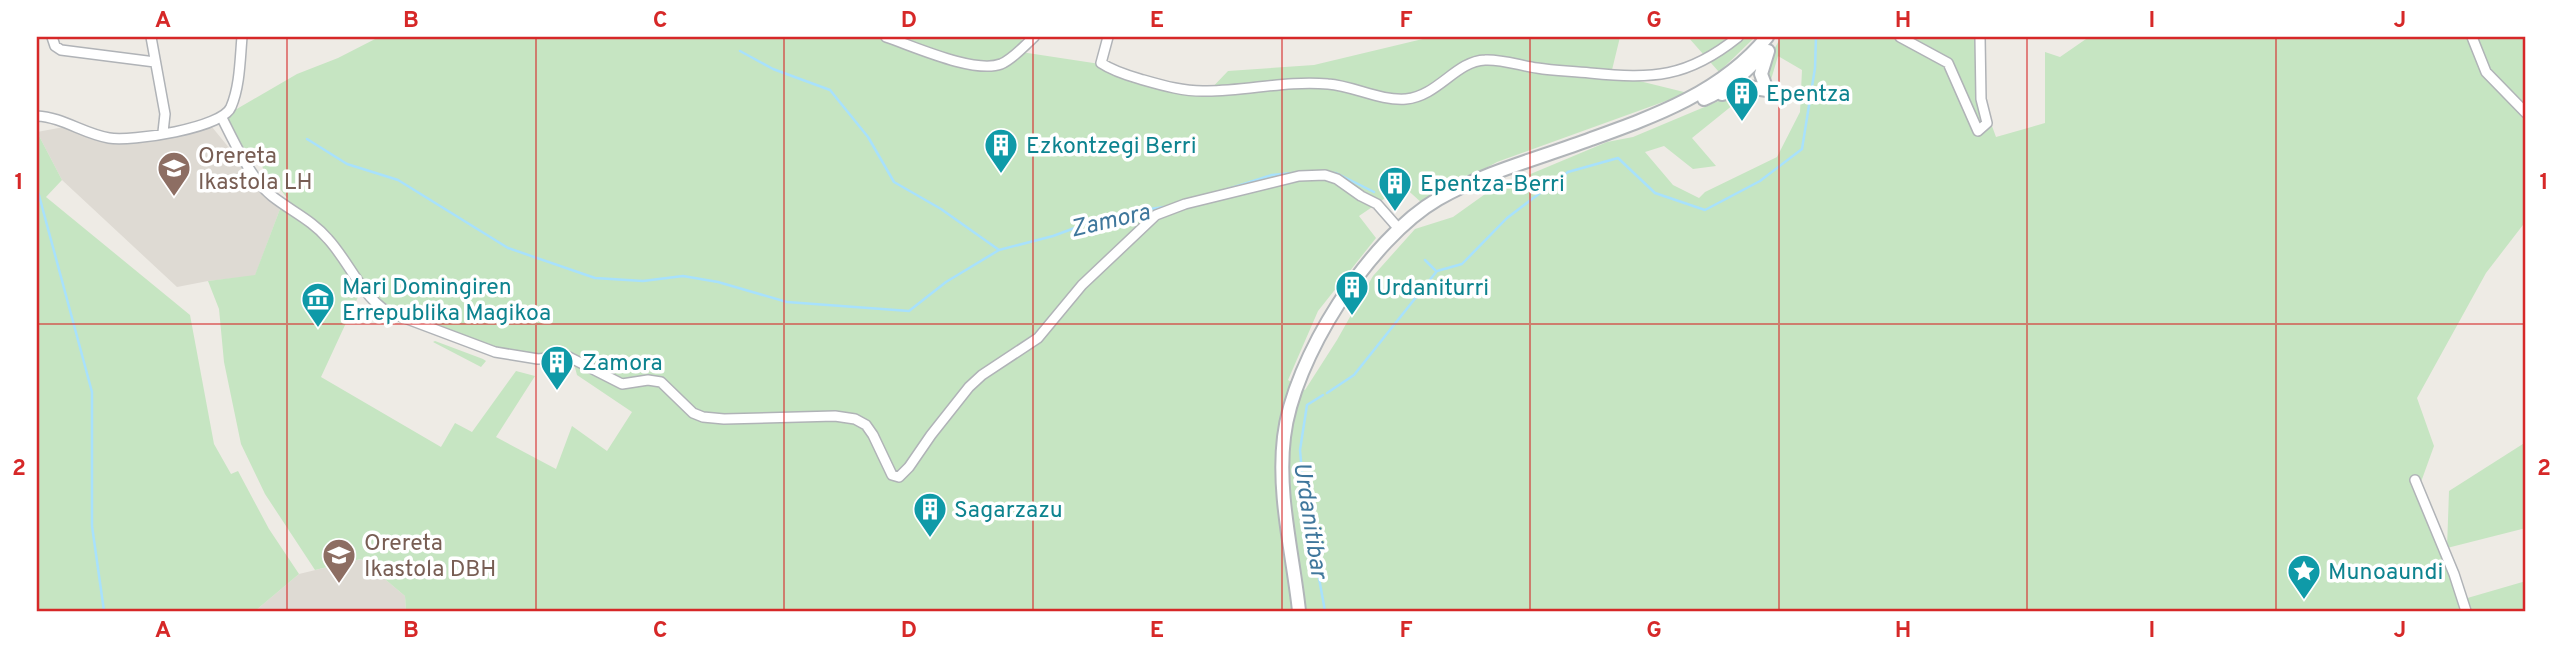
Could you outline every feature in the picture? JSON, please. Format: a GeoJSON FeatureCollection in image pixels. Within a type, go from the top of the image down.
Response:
{"type":"FeatureCollection","features":[{"type":"Feature","properties":{"kind":"main road"},"geometry":{"type":"LineString","coordinates":[[1660,113],[1705,90],[1730,73],[1769,38]]}},
{"type":"Feature","properties":{"kind":"main road"},"geometry":{"type":"LineString","coordinates":[[1708,97],[1749,74],[1764,53],[1769,38]]}},
{"type":"Feature","properties":{"kind":"main road"},"geometry":{"type":"LineString","coordinates":[[1299,611],[1282,467],[1284,436],[1303,366],[1316,339],[1361,274],[1399,229],[1436,200],[1466,184],[1708,97],[1748,87],[1767,90],[1761,74],[1769,38]]}},
{"type":"Feature","properties":{"kind":"main road"},"geometry":{"type":"LineString","coordinates":[[1730,73],[1749,74]]}},
{"type":"Feature","properties":{"kind":"street"},"geometry":{"type":"LineString","coordinates":[[52,37],[55,46],[61,50],[155,62]]}},
{"type":"Feature","properties":{"kind":"street"},"geometry":{"type":"LineString","coordinates":[[151,37],[164,114],[163,132]]}},
{"type":"Feature","properties":{"kind":"street"},"geometry":{"type":"LineString","coordinates":[[37,116],[49,117],[108,138],[140,137],[197,128],[222,118],[231,109],[242,37]]}},
{"type":"Feature","properties":{"kind":"street"},"geometry":{"type":"LineString","coordinates":[[886,37],[981,66],[1002,64],[1034,37]]}},
{"type":"Feature","properties":{"kind":"street"},"geometry":{"type":"LineString","coordinates":[[1108,37],[1101,63],[1116,72],[1160,85],[1208,92],[1270,84],[1329,84],[1399,99],[1433,90],[1475,61],[1482,60],[1554,71],[1622,77],[1660,76],[1706,60],[1738,37]]}},
{"type":"Feature","properties":{"kind":"street"},"geometry":{"type":"LineString","coordinates":[[1900,37],[1948,63],[1978,131],[1987,123],[1981,99],[1980,37]]}},
{"type":"Feature","properties":{"kind":"street"},"geometry":{"type":"LineString","coordinates":[[2472,37],[2486,72],[2526,113]]}},
{"type":"Feature","properties":{"kind":"street"},"geometry":{"type":"LineString","coordinates":[[222,118],[264,189],[318,227],[372,300],[386,311],[495,352],[538,359],[567,356],[622,384],[648,380],[661,382],[693,413],[703,417],[724,419],[835,416],[855,419],[866,425],[892,475],[899,477],[969,387],[982,375],[1038,338],[1082,285],[1156,215],[1185,204],[1299,176],[1325,175],[1337,179],[1377,204],[1399,229]]}},
{"type":"Feature","properties":{"kind":"street"},"geometry":{"type":"LineString","coordinates":[[2416,480],[2466,611]]}},
{"type":"Feature","properties":{"kind":"shaded area","name":"Orereta Ikastola LH"},"geometry":{"type":"Polygon","coordinates":[[[64,127],[91,139],[118,144],[212,127],[239,160],[254,187],[280,209],[255,276],[177,287],[62,180],[37,132],[64,127]]]}},
{"type":"Feature","properties":{"kind":"shaded area","name":"Orereta Ikastola DBH"},"geometry":{"type":"Polygon","coordinates":[[[361,559],[405,596],[406,611],[255,611],[299,574],[361,559]]]}},
{"type":"Feature","properties":{"kind":"green space"},"geometry":{"type":"Polygon","coordinates":[[[379,37],[1022,37],[1021,52],[1100,64],[1206,94],[1228,71],[1314,65],[1431,37],[1620,37],[1611,74],[1688,93],[1497,162],[1422,203],[1403,186],[1359,216],[1376,238],[1318,311],[1288,380],[1305,390],[1373,276],[1415,229],[1453,217],[1488,192],[1607,142],[1633,137],[1733,95],[1749,92],[1692,138],[1716,166],[1693,169],[1664,146],[1645,152],[1673,185],[1699,198],[1705,192],[1777,157],[1800,112],[1802,70],[1778,56],[1770,83],[1765,75],[1768,60],[1781,37],[1980,37],[1986,110],[1996,137],[2045,123],[2045,52],[2060,57],[2086,39],[2083,37],[2526,37],[2526,221],[2486,273],[2417,398],[2434,446],[2417,493],[2464,599],[2526,581],[2526,611],[406,611],[405,596],[361,559],[315,570],[265,494],[241,444],[224,362],[219,309],[208,281],[255,275],[280,209],[288,199],[247,148],[240,153],[223,117],[297,74],[338,58],[379,37]],[[364,284],[321,377],[441,447],[455,423],[472,432],[516,371],[535,376],[496,437],[556,469],[572,426],[607,451],[632,412],[577,375],[571,353],[536,355],[497,347],[389,307],[377,299],[364,284]]]}},
{"type":"Feature","properties":{"kind":"green space"},"geometry":{"type":"Polygon","coordinates":[[[1688,37],[1755,37],[1719,72],[1688,37]]]}},
{"type":"Feature","properties":{"kind":"green space"},"geometry":{"type":"Polygon","coordinates":[[[37,132],[62,180],[46,197],[190,315],[214,444],[231,474],[238,471],[269,529],[299,574],[255,611],[37,611],[37,132]]]}},
{"type":"Feature","properties":{"kind":"green space"},"geometry":{"type":"Polygon","coordinates":[[[433,342],[486,361],[481,367],[433,342]]]}},
{"type":"Feature","properties":{"kind":"green space"},"geometry":{"type":"Polygon","coordinates":[[[2526,442],[2526,528],[2447,548],[2449,491],[2526,442]]]}},
{"type":"Feature","properties":{"kind":"waterway","name":"Urdanitibar"},"geometry":{"type":"LineString","coordinates":[[1327,393],[1354,375],[1437,271],[1462,264],[1507,218],[1568,172],[1618,158],[1655,193],[1705,210],[1760,181],[1802,149],[1815,68],[1816,37]]}},
{"type":"Feature","properties":{"kind":"waterway"},"geometry":{"type":"LineString","coordinates":[[740,51],[773,69],[830,90],[868,137],[894,182],[941,209],[999,250]]}},
{"type":"Feature","properties":{"kind":"waterway","name":"Zamora"},"geometry":{"type":"LineString","coordinates":[[307,139],[347,164],[398,180],[508,248],[595,278],[643,281],[683,276],[718,282],[787,302],[909,311],[946,282],[999,250],[1053,236],[1110,215],[1164,207]]}},
{"type":"Feature","properties":{"kind":"waterway","name":"Zamora"},"geometry":{"type":"LineString","coordinates":[[1228,189],[1272,175],[1293,173]]}},
{"type":"Feature","properties":{"kind":"waterway","name":"Zamora"},"geometry":{"type":"LineString","coordinates":[[1331,173],[1374,192]]}},
{"type":"Feature","properties":{"kind":"waterway"},"geometry":{"type":"LineString","coordinates":[[37,188],[92,392],[92,526],[104,611]]}},
{"type":"Feature","properties":{"kind":"waterway"},"geometry":{"type":"LineString","coordinates":[[1425,260],[1435,270]]}},
{"type":"Feature","properties":{"kind":"waterway","name":"Urdanitibar"},"geometry":{"type":"LineString","coordinates":[[1323,395],[1307,405],[1300,450],[1304,496],[1325,611]]}},
{"type":"Feature","properties":{"kind":"place","name":"Epentza"},"geometry":{"type":"Point","coordinates":[1742,123]}},
{"type":"Feature","properties":{"kind":"place","name":"Ezkontzegi Berri"},"geometry":{"type":"Point","coordinates":[1001,175]}},
{"type":"Feature","properties":{"kind":"place","name":"Orereta Ikastola LH"},"geometry":{"type":"Point","coordinates":[174,198]}},
{"type":"Feature","properties":{"kind":"place","name":"Epentza-Berri"},"geometry":{"type":"Point","coordinates":[1395,213]}},
{"type":"Feature","properties":{"kind":"place","name":"Urdaniturri"},"geometry":{"type":"Point","coordinates":[1352,317]}},
{"type":"Feature","properties":{"kind":"place","name":"Mari Domingiren Errepublika Magikoa"},"geometry":{"type":"Point","coordinates":[318,329]}},
{"type":"Feature","properties":{"kind":"place","name":"Zamora"},"geometry":{"type":"Point","coordinates":[557,392]}},
{"type":"Feature","properties":{"kind":"place","name":"Sagarzazu"},"geometry":{"type":"Point","coordinates":[930,539]}},
{"type":"Feature","properties":{"kind":"place","name":"Orereta Ikastola DBH"},"geometry":{"type":"Point","coordinates":[339,585]}},
{"type":"Feature","properties":{"kind":"place","name":"Munoaundi"},"geometry":{"type":"Point","coordinates":[2304,601]}}]}
